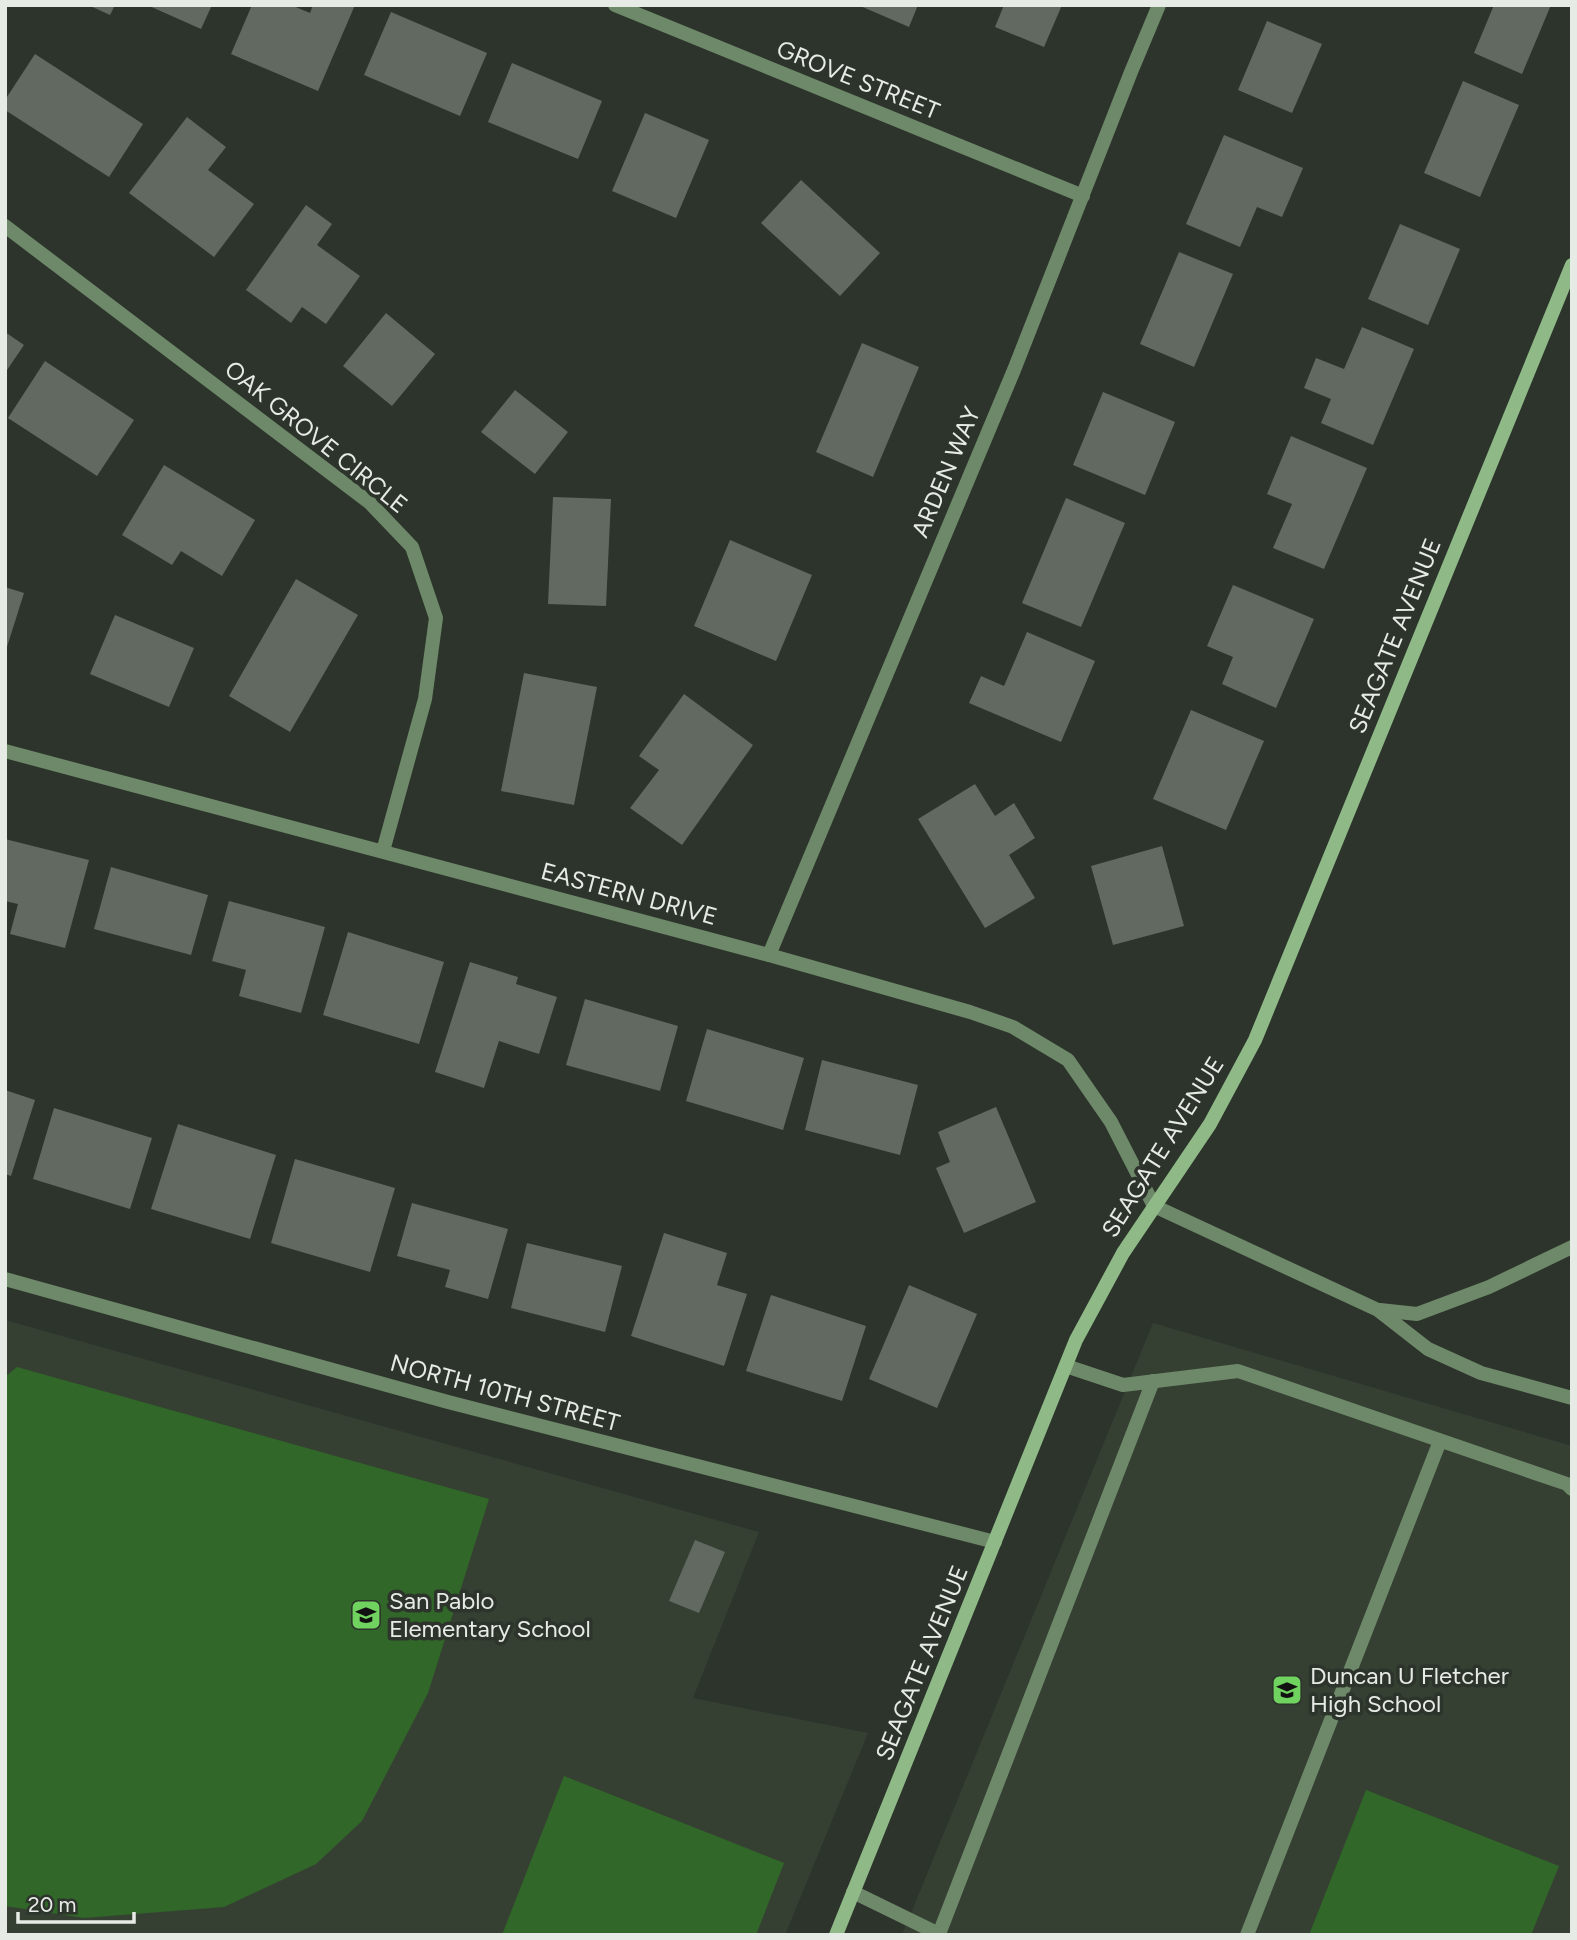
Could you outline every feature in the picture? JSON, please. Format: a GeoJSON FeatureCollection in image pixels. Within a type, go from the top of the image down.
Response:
{"type":"FeatureCollection","features":[{"type":"Feature","properties":{"kind":"street","name":"GROVE STREET"},"geometry":{"type":"LineString","coordinates":[[615,5],[1083,196]]}},
{"type":"Feature","properties":{"kind":"street","name":"ARDEN WAY"},"geometry":{"type":"LineString","coordinates":[[769,955],[1014,370],[1159,5]]}},
{"type":"Feature","properties":{"kind":"street","name":"OAK GROVE CIRCLE"},"geometry":{"type":"LineString","coordinates":[[5,226],[370,503],[412,547],[436,618],[425,699],[383,851]]}},
{"type":"Feature","properties":{"kind":"street","name":"SEAGATE AVENUE"},"geometry":{"type":"LineString","coordinates":[[836,1935],[1076,1340],[1123,1253],[1210,1124],[1255,1040],[1572,265]]}},
{"type":"Feature","properties":{"kind":"street","name":"EASTERN DRIVE"},"geometry":{"type":"LineString","coordinates":[[5,751],[769,955],[970,1012],[1013,1027],[1068,1060],[1111,1122],[1154,1206]]}},
{"type":"Feature","properties":{"kind":"street"},"geometry":{"type":"LineString","coordinates":[[1154,1206],[1378,1310],[1428,1349],[1481,1373],[1572,1398]]}},
{"type":"Feature","properties":{"kind":"street"},"geometry":{"type":"LineString","coordinates":[[1378,1310],[1417,1314],[1489,1287],[1572,1247]]}},
{"type":"Feature","properties":{"kind":"street","name":"NORTH 10TH STREET"},"geometry":{"type":"LineString","coordinates":[[5,1279],[461,1406],[995,1542]]}},
{"type":"Feature","properties":{"kind":"street"},"geometry":{"type":"LineString","coordinates":[[1066,1366],[1123,1385],[1238,1371],[1567,1484],[1572,1489]]}},
{"type":"Feature","properties":{"kind":"street"},"geometry":{"type":"LineString","coordinates":[[853,1892],[940,1934],[1153,1381]]}},
{"type":"Feature","properties":{"kind":"street"},"geometry":{"type":"LineString","coordinates":[[1247,1935],[1440,1441]]}},
{"type":"Feature","properties":{"kind":"shaded area","name":"San Pablo Elementary School"},"geometry":{"type":"Polygon","coordinates":[[[5,1320],[759,1532],[693,1698],[868,1733],[785,1935],[5,1935],[5,1320]]]}},
{"type":"Feature","properties":{"kind":"shaded area","name":"Duncan U Fletcher High School"},"geometry":{"type":"Polygon","coordinates":[[[1153,1323],[1572,1446],[1572,1935],[902,1935],[1153,1323]]]}},
{"type":"Feature","properties":{"kind":"green space"},"geometry":{"type":"Polygon","coordinates":[[[17,1367],[489,1499],[428,1693],[362,1821],[316,1864],[224,1907],[84,1918],[5,1906],[5,1377],[17,1367]]]}},
{"type":"Feature","properties":{"kind":"green space"},"geometry":{"type":"Polygon","coordinates":[[[564,1776],[784,1863],[756,1935],[502,1935],[564,1776]]]}},
{"type":"Feature","properties":{"kind":"green space"},"geometry":{"type":"Polygon","coordinates":[[[1366,1790],[1559,1866],[1531,1935],[1309,1935],[1366,1790]]]}},
{"type":"Feature","properties":{"kind":"building"},"geometry":{"type":"Polygon","coordinates":[[[88,5],[115,5],[110,15],[88,5]]]}},
{"type":"Feature","properties":{"kind":"building"},"geometry":{"type":"Polygon","coordinates":[[[147,5],[212,5],[201,29],[147,5]]]}},
{"type":"Feature","properties":{"kind":"building"},"geometry":{"type":"Polygon","coordinates":[[[252,5],[291,5],[310,13],[313,5],[355,5],[318,91],[231,54],[252,5]]]}},
{"type":"Feature","properties":{"kind":"building"},"geometry":{"type":"Polygon","coordinates":[[[858,5],[918,5],[909,27],[858,5]]]}},
{"type":"Feature","properties":{"kind":"building"},"geometry":{"type":"Polygon","coordinates":[[[1004,5],[1062,5],[1044,47],[995,27],[1004,5]]]}},
{"type":"Feature","properties":{"kind":"building"},"geometry":{"type":"Polygon","coordinates":[[[1494,5],[1551,5],[1522,74],[1474,53],[1494,5]]]}},
{"type":"Feature","properties":{"kind":"building"},"geometry":{"type":"Polygon","coordinates":[[[391,12],[487,53],[460,116],[364,75],[391,12]]]}},
{"type":"Feature","properties":{"kind":"building"},"geometry":{"type":"Polygon","coordinates":[[[1267,21],[1322,44],[1292,113],[1238,90],[1267,21]]]}},
{"type":"Feature","properties":{"kind":"building"},"geometry":{"type":"Polygon","coordinates":[[[35,54],[143,124],[109,177],[5,110],[5,100],[35,54]]]}},
{"type":"Feature","properties":{"kind":"building"},"geometry":{"type":"Polygon","coordinates":[[[512,63],[602,101],[578,159],[488,122],[512,63]]]}},
{"type":"Feature","properties":{"kind":"building"},"geometry":{"type":"Polygon","coordinates":[[[1463,81],[1519,105],[1480,197],[1424,173],[1463,81]]]}},
{"type":"Feature","properties":{"kind":"building"},"geometry":{"type":"Polygon","coordinates":[[[645,113],[709,140],[676,218],[612,191],[645,113]]]}},
{"type":"Feature","properties":{"kind":"building"},"geometry":{"type":"Polygon","coordinates":[[[187,117],[226,147],[208,170],[254,204],[214,257],[129,193],[187,117]]]}},
{"type":"Feature","properties":{"kind":"building"},"geometry":{"type":"Polygon","coordinates":[[[1224,135],[1303,168],[1282,217],[1257,207],[1240,247],[1186,224],[1224,135]]]}},
{"type":"Feature","properties":{"kind":"building"},"geometry":{"type":"Polygon","coordinates":[[[801,180],[880,253],[840,296],[761,223],[801,180]]]}},
{"type":"Feature","properties":{"kind":"building"},"geometry":{"type":"Polygon","coordinates":[[[306,205],[332,224],[317,245],[360,276],[326,324],[302,307],[291,323],[246,290],[306,205]]]}},
{"type":"Feature","properties":{"kind":"building"},"geometry":{"type":"Polygon","coordinates":[[[1400,224],[1460,249],[1428,325],[1368,299],[1400,224]]]}},
{"type":"Feature","properties":{"kind":"building"},"geometry":{"type":"Polygon","coordinates":[[[1179,252],[1233,274],[1194,367],[1140,344],[1179,252]]]}},
{"type":"Feature","properties":{"kind":"building"},"geometry":{"type":"Polygon","coordinates":[[[386,313],[435,354],[392,406],[343,366],[386,313]]]}},
{"type":"Feature","properties":{"kind":"building"},"geometry":{"type":"Polygon","coordinates":[[[1362,327],[1414,349],[1373,445],[1321,423],[1331,399],[1304,388],[1316,358],[1344,369],[1362,327]]]}},
{"type":"Feature","properties":{"kind":"building"},"geometry":{"type":"Polygon","coordinates":[[[5,332],[24,345],[5,373],[5,332]]]}},
{"type":"Feature","properties":{"kind":"building"},"geometry":{"type":"Polygon","coordinates":[[[862,343],[919,367],[873,477],[816,452],[862,343]]]}},
{"type":"Feature","properties":{"kind":"building"},"geometry":{"type":"Polygon","coordinates":[[[45,361],[134,420],[97,476],[8,418],[45,361]]]}},
{"type":"Feature","properties":{"kind":"building"},"geometry":{"type":"Polygon","coordinates":[[[515,390],[568,432],[535,474],[481,432],[515,390]]]}},
{"type":"Feature","properties":{"kind":"building"},"geometry":{"type":"Polygon","coordinates":[[[1103,392],[1175,422],[1145,495],[1073,465],[1103,392]]]}},
{"type":"Feature","properties":{"kind":"building"},"geometry":{"type":"Polygon","coordinates":[[[1291,436],[1367,468],[1324,569],[1273,548],[1292,504],[1267,494],[1291,436]]]}},
{"type":"Feature","properties":{"kind":"building"},"geometry":{"type":"Polygon","coordinates":[[[164,465],[255,520],[222,576],[181,551],[172,565],[122,535],[164,465]]]}},
{"type":"Feature","properties":{"kind":"building"},"geometry":{"type":"Polygon","coordinates":[[[553,497],[611,499],[606,606],[548,604],[553,497]]]}},
{"type":"Feature","properties":{"kind":"building"},"geometry":{"type":"Polygon","coordinates":[[[1066,498],[1125,523],[1081,627],[1022,603],[1066,498]]]}},
{"type":"Feature","properties":{"kind":"building"},"geometry":{"type":"Polygon","coordinates":[[[730,540],[812,575],[776,661],[694,626],[730,540]]]}},
{"type":"Feature","properties":{"kind":"building"},"geometry":{"type":"Polygon","coordinates":[[[296,579],[358,615],[290,732],[229,696],[296,579]]]}},
{"type":"Feature","properties":{"kind":"building"},"geometry":{"type":"Polygon","coordinates":[[[1233,585],[1314,619],[1276,708],[1222,684],[1233,657],[1207,646],[1233,585]]]}},
{"type":"Feature","properties":{"kind":"building"},"geometry":{"type":"Polygon","coordinates":[[[5,587],[24,593],[6,650],[5,650],[5,587]]]}},
{"type":"Feature","properties":{"kind":"building"},"geometry":{"type":"Polygon","coordinates":[[[115,615],[194,648],[169,707],[90,674],[115,615]]]}},
{"type":"Feature","properties":{"kind":"building"},"geometry":{"type":"Polygon","coordinates":[[[1027,632],[1095,661],[1061,742],[969,703],[981,676],[1004,686],[1027,632]]]}},
{"type":"Feature","properties":{"kind":"building"},"geometry":{"type":"Polygon","coordinates":[[[524,673],[597,687],[574,805],[501,791],[524,673]]]}},
{"type":"Feature","properties":{"kind":"building"},"geometry":{"type":"Polygon","coordinates":[[[684,694],[753,745],[682,845],[630,808],[659,770],[639,756],[684,694]]]}},
{"type":"Feature","properties":{"kind":"building"},"geometry":{"type":"Polygon","coordinates":[[[1191,710],[1264,741],[1226,830],[1153,799],[1191,710]]]}},
{"type":"Feature","properties":{"kind":"building"},"geometry":{"type":"Polygon","coordinates":[[[975,784],[995,816],[1014,803],[1035,838],[1009,855],[1035,898],[985,928],[918,819],[975,784]]]}},
{"type":"Feature","properties":{"kind":"building"},"geometry":{"type":"Polygon","coordinates":[[[5,839],[89,860],[65,948],[10,934],[18,904],[5,901],[5,839]]]}},
{"type":"Feature","properties":{"kind":"building"},"geometry":{"type":"Polygon","coordinates":[[[1162,846],[1184,926],[1113,945],[1091,866],[1162,846]]]}},
{"type":"Feature","properties":{"kind":"building"},"geometry":{"type":"Polygon","coordinates":[[[111,867],[208,895],[191,955],[94,929],[111,867]]]}},
{"type":"Feature","properties":{"kind":"building"},"geometry":{"type":"Polygon","coordinates":[[[229,901],[325,927],[301,1013],[239,996],[246,970],[212,961],[229,901]]]}},
{"type":"Feature","properties":{"kind":"building"},"geometry":{"type":"Polygon","coordinates":[[[348,932],[444,962],[419,1044],[323,1015],[348,932]]]}},
{"type":"Feature","properties":{"kind":"building"},"geometry":{"type":"Polygon","coordinates":[[[470,962],[518,977],[516,984],[557,997],[539,1054],[499,1041],[484,1088],[435,1072],[470,962]]]}},
{"type":"Feature","properties":{"kind":"building"},"geometry":{"type":"Polygon","coordinates":[[[585,999],[678,1026],[660,1091],[566,1065],[585,999]]]}},
{"type":"Feature","properties":{"kind":"building"},"geometry":{"type":"Polygon","coordinates":[[[707,1029],[804,1058],[783,1130],[686,1101],[707,1029]]]}},
{"type":"Feature","properties":{"kind":"building"},"geometry":{"type":"Polygon","coordinates":[[[822,1060],[918,1085],[900,1155],[805,1130],[822,1060]]]}},
{"type":"Feature","properties":{"kind":"building"},"geometry":{"type":"Polygon","coordinates":[[[5,1090],[35,1100],[11,1176],[5,1174],[5,1090]]]}},
{"type":"Feature","properties":{"kind":"building"},"geometry":{"type":"Polygon","coordinates":[[[996,1107],[1036,1202],[964,1233],[936,1168],[950,1162],[938,1132],[996,1107]]]}},
{"type":"Feature","properties":{"kind":"building"},"geometry":{"type":"Polygon","coordinates":[[[54,1108],[152,1138],[130,1209],[33,1179],[54,1108]]]}},
{"type":"Feature","properties":{"kind":"building"},"geometry":{"type":"Polygon","coordinates":[[[178,1124],[276,1155],[250,1239],[151,1209],[178,1124]]]}},
{"type":"Feature","properties":{"kind":"building"},"geometry":{"type":"Polygon","coordinates":[[[295,1159],[395,1188],[370,1272],[271,1243],[295,1159]]]}},
{"type":"Feature","properties":{"kind":"building"},"geometry":{"type":"Polygon","coordinates":[[[412,1203],[508,1229],[488,1299],[445,1287],[450,1270],[397,1256],[412,1203]]]}},
{"type":"Feature","properties":{"kind":"building"},"geometry":{"type":"Polygon","coordinates":[[[664,1233],[727,1253],[717,1285],[747,1294],[724,1366],[631,1336],[664,1233]]]}},
{"type":"Feature","properties":{"kind":"building"},"geometry":{"type":"Polygon","coordinates":[[[527,1243],[622,1266],[605,1332],[511,1308],[527,1243]]]}},
{"type":"Feature","properties":{"kind":"building"},"geometry":{"type":"Polygon","coordinates":[[[909,1285],[977,1314],[937,1408],[869,1379],[909,1285]]]}},
{"type":"Feature","properties":{"kind":"building"},"geometry":{"type":"Polygon","coordinates":[[[771,1295],[866,1326],[842,1401],[746,1371],[771,1295]]]}},
{"type":"Feature","properties":{"kind":"building"},"geometry":{"type":"Polygon","coordinates":[[[695,1540],[725,1552],[699,1613],[669,1601],[695,1540]]]}},
{"type":"Feature","properties":{"kind":"place","name":"San Pablo Elementary School"},"geometry":{"type":"Point","coordinates":[366,1615]}},
{"type":"Feature","properties":{"kind":"place","name":"Duncan U Fletcher High School"},"geometry":{"type":"Point","coordinates":[1287,1690]}}]}
